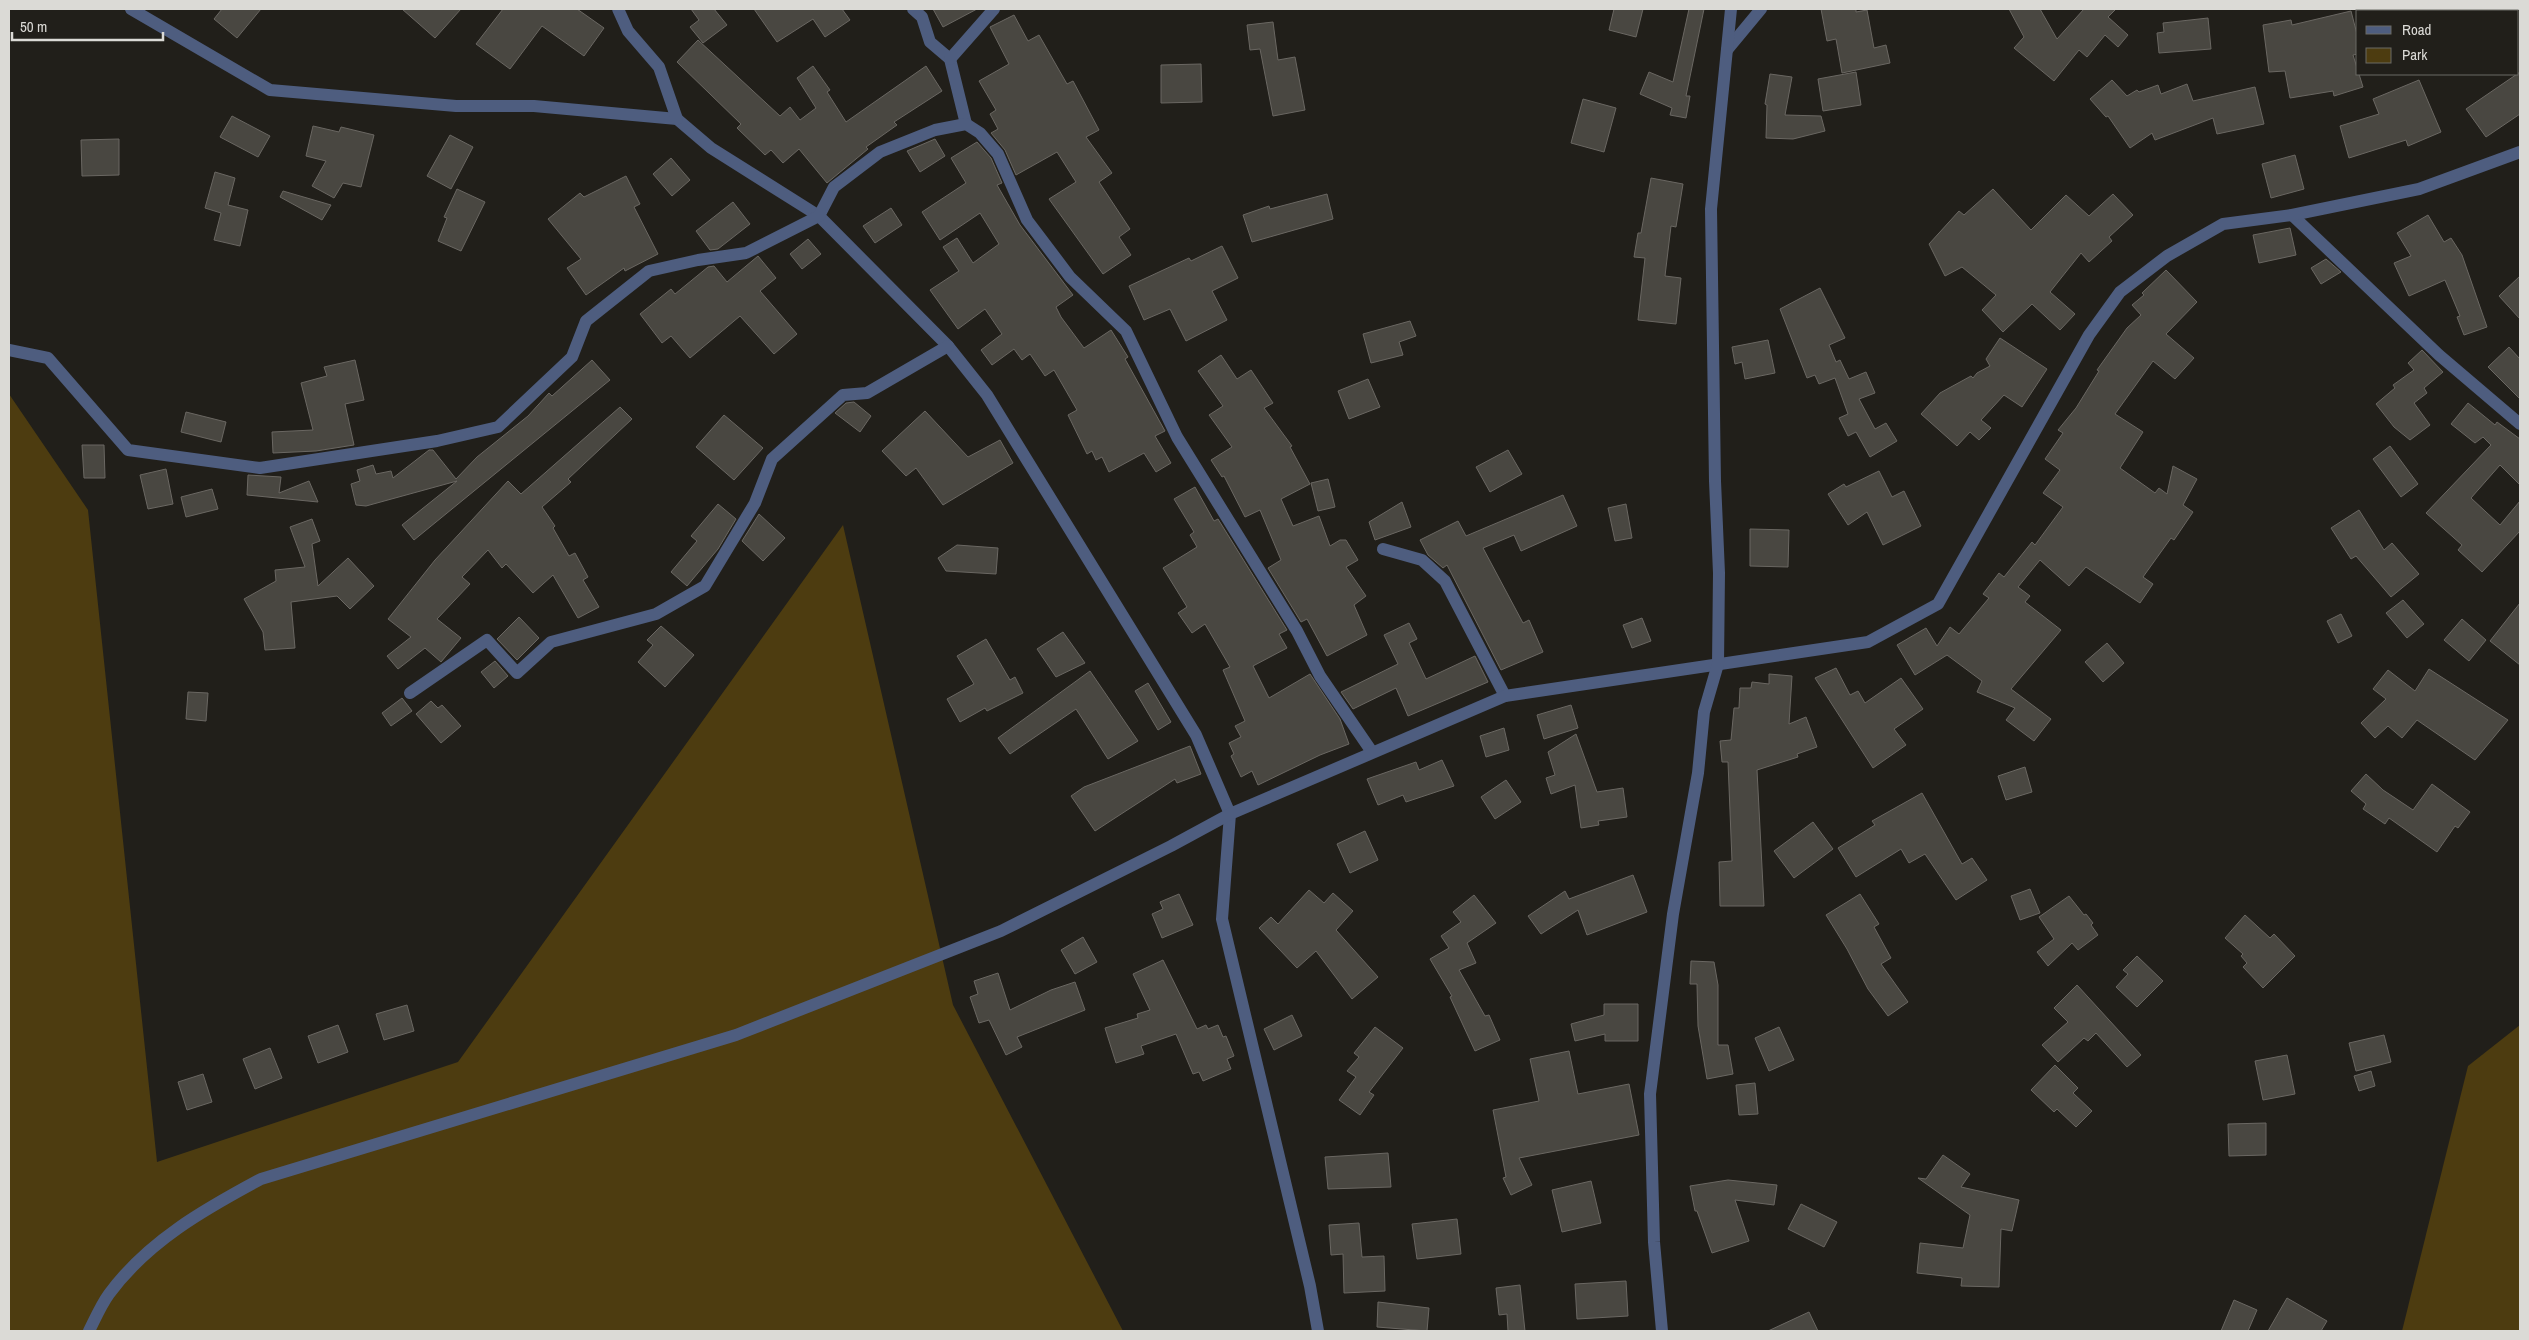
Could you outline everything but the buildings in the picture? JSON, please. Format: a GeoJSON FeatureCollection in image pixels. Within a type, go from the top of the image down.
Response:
{"type":"FeatureCollection","features":[{"type":"Feature","properties":{"kind":"street"},"geometry":{"type":"LineString","coordinates":[[131,9],[270,90],[456,106],[534,106],[678,119]]}},
{"type":"Feature","properties":{"kind":"street"},"geometry":{"type":"LineString","coordinates":[[618,9],[628,31],[659,67],[678,119],[712,148],[819,216],[948,346],[987,395],[1191,727],[1230,814],[1222,919],[1310,1286],[1318,1331]]}},
{"type":"Feature","properties":{"kind":"street"},"geometry":{"type":"LineString","coordinates":[[913,9],[922,17],[930,42],[950,59],[966,124],[980,133],[998,154],[1027,220],[1070,277],[1126,331],[1177,436],[1297,631],[1320,676],[1372,752]]}},
{"type":"Feature","properties":{"kind":"street"},"geometry":{"type":"LineString","coordinates":[[950,59],[994,9]]}},
{"type":"Feature","properties":{"kind":"street"},"geometry":{"type":"LineString","coordinates":[[1662,1331],[1654,1242],[1650,1094],[1673,914],[1698,773],[1704,712],[1718,664],[1719,574],[1715,481],[1711,209],[1731,9]]}},
{"type":"Feature","properties":{"kind":"street"},"geometry":{"type":"LineString","coordinates":[[1727,50],[1761,9]]}},
{"type":"Feature","properties":{"kind":"street"},"geometry":{"type":"LineString","coordinates":[[9,350],[48,358],[128,450],[260,468],[437,441],[498,426],[572,357],[586,322],[649,271],[698,260],[746,253],[819,216],[834,187],[880,152],[935,130],[966,124]]}},
{"type":"Feature","properties":{"kind":"street"},"geometry":{"type":"LineString","coordinates":[[89,1331],[108,1295],[144,1254],[203,1210],[261,1179],[736,1035],[1001,931],[1172,846],[1230,814],[1505,696],[1868,642],[1938,604],[2089,335],[2120,292],[2167,256],[2223,224],[2292,215],[2419,189],[2520,152]]}},
{"type":"Feature","properties":{"kind":"street"},"geometry":{"type":"LineString","coordinates":[[2292,215],[2439,355],[2520,424]]}},
{"type":"Feature","properties":{"kind":"street"},"geometry":{"type":"LineString","coordinates":[[410,693],[487,640],[517,673],[551,642],[656,614],[705,586],[754,503],[772,459],[843,395],[867,393],[948,346]]}},
{"type":"Feature","properties":{"kind":"street"},"geometry":{"type":"LineString","coordinates":[[1383,549],[1422,560],[1445,581],[1505,696]]}},
{"type":"Feature","properties":{"kind":"green space"},"geometry":{"type":"Polygon","coordinates":[[[9,394],[88,510],[157,1162],[458,1062],[843,525],[953,1005],[1123,1331],[9,1331],[9,394]]]}},
{"type":"Feature","properties":{"kind":"green space"},"geometry":{"type":"Polygon","coordinates":[[[2520,1025],[2520,1331],[2402,1331],[2468,1066],[2520,1025]]]}}]}
